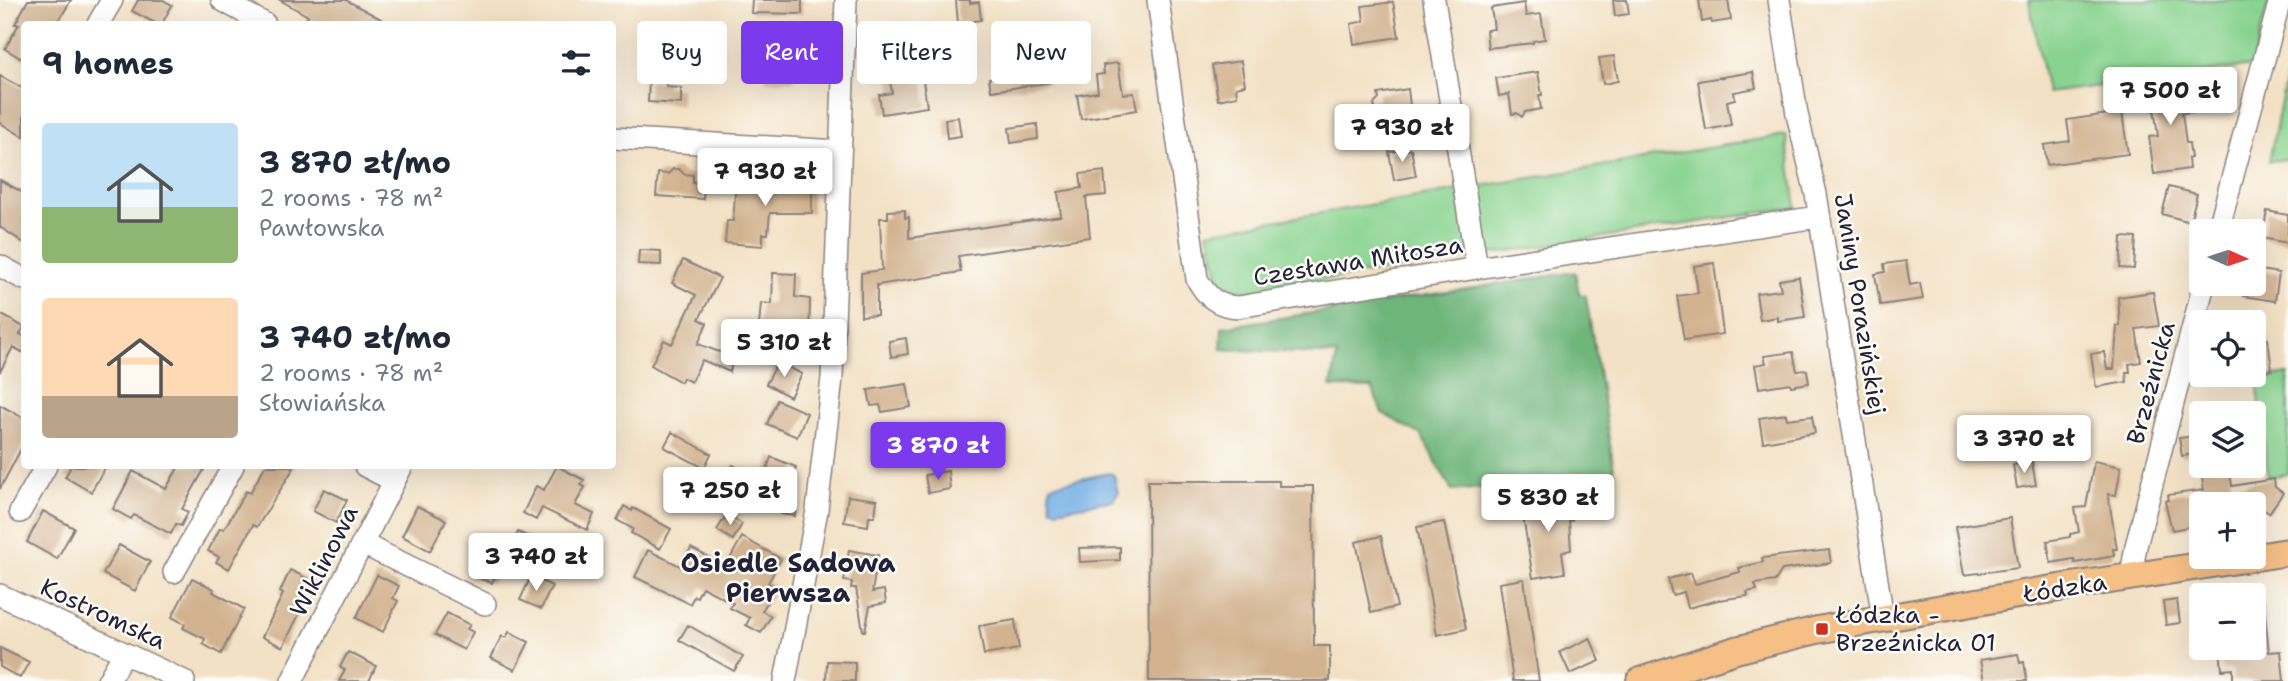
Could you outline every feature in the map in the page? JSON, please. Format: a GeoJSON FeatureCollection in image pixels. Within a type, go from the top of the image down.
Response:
{"type":"FeatureCollection","features":[{"type":"Feature","properties":{"kind":"main road","name":"Łódzka"},"geometry":{"type":"LineString","coordinates":[[1640,681],[1736,650],[1817,630],[2288,552]]}},
{"type":"Feature","properties":{"kind":"street"},"geometry":{"type":"LineString","coordinates":[[100,21],[112,0]]}},
{"type":"Feature","properties":{"kind":"street"},"geometry":{"type":"LineString","coordinates":[[222,0],[260,21]]}},
{"type":"Feature","properties":{"kind":"street"},"geometry":{"type":"LineString","coordinates":[[785,681],[817,510],[832,378],[846,0]]}},
{"type":"Feature","properties":{"kind":"street","name":"Czesława Miłosza"},"geometry":{"type":"LineString","coordinates":[[1158,0],[1197,279],[1215,302],[1238,307],[1818,217]]}},
{"type":"Feature","properties":{"kind":"street"},"geometry":{"type":"LineString","coordinates":[[1434,0],[1477,268]]}},
{"type":"Feature","properties":{"kind":"street","name":"Janiny Porazińskiej"},"geometry":{"type":"LineString","coordinates":[[1779,0],[1797,114],[1816,194],[1884,618]]}},
{"type":"Feature","properties":{"kind":"street"},"geometry":{"type":"LineString","coordinates":[[2221,219],[2280,0]]}},
{"type":"Feature","properties":{"kind":"street"},"geometry":{"type":"LineString","coordinates":[[616,138],[839,151]]}},
{"type":"Feature","properties":{"kind":"street"},"geometry":{"type":"LineString","coordinates":[[0,266],[21,277]]}},
{"type":"Feature","properties":{"kind":"street","name":"Brzeźnicka"},"geometry":{"type":"LineString","coordinates":[[2134,578],[2136,546],[2201,296]]}},
{"type":"Feature","properties":{"kind":"street"},"geometry":{"type":"LineString","coordinates":[[20,512],[44,469]]}},
{"type":"Feature","properties":{"kind":"street"},"geometry":{"type":"LineString","coordinates":[[174,572],[231,469]]}},
{"type":"Feature","properties":{"kind":"street"},"geometry":{"type":"LineString","coordinates":[[379,469],[398,473]]}},
{"type":"Feature","properties":{"kind":"street","name":"Wiklinowa"},"geometry":{"type":"LineString","coordinates":[[292,681],[398,473]]}},
{"type":"Feature","properties":{"kind":"street"},"geometry":{"type":"LineString","coordinates":[[363,544],[485,604]]}},
{"type":"Feature","properties":{"kind":"street","name":"Kostromska"},"geometry":{"type":"LineString","coordinates":[[0,595],[184,681]]}},
{"type":"Feature","properties":{"kind":"street"},"geometry":{"type":"LineString","coordinates":[[108,681],[124,653]]}},
{"type":"Feature","properties":{"kind":"green space"},"geometry":{"type":"Polygon","coordinates":[[[2029,0],[2269,0],[2252,66],[2047,93],[2029,0]]]}},
{"type":"Feature","properties":{"kind":"green space"},"geometry":{"type":"Polygon","coordinates":[[[2288,68],[2288,159],[2269,161],[2288,68]]]}},
{"type":"Feature","properties":{"kind":"green space"},"geometry":{"type":"Polygon","coordinates":[[[1786,135],[1796,207],[1252,291],[1228,292],[1220,284],[1208,232],[1786,135]]]}},
{"type":"Feature","properties":{"kind":"green space"},"geometry":{"type":"Polygon","coordinates":[[[1575,272],[1579,294],[1586,296],[1615,475],[1452,491],[1421,435],[1382,413],[1372,388],[1331,387],[1337,355],[1221,349],[1222,327],[1575,272]]]}},
{"type":"Feature","properties":{"kind":"green space"},"geometry":{"type":"Polygon","coordinates":[[[2288,374],[2288,474],[2268,477],[2266,401],[2259,401],[2258,387],[2266,387],[2266,378],[2288,374]]]}},
{"type":"Feature","properties":{"kind":"water"},"geometry":{"type":"Polygon","coordinates":[[[1109,473],[1114,475],[1118,493],[1114,500],[1056,510],[1051,507],[1051,485],[1109,473]]]}},
{"type":"Feature","properties":{"kind":"building"},"geometry":{"type":"Polygon","coordinates":[[[28,0],[71,0],[59,21],[21,21],[21,58],[5,49],[19,24],[15,24],[28,0]]]}},
{"type":"Feature","properties":{"kind":"building"},"geometry":{"type":"Polygon","coordinates":[[[138,0],[163,0],[172,5],[164,21],[151,21],[132,11],[138,0]]]}},
{"type":"Feature","properties":{"kind":"building"},"geometry":{"type":"Polygon","coordinates":[[[280,0],[346,0],[384,21],[310,21],[306,19],[308,16],[280,0]]]}},
{"type":"Feature","properties":{"kind":"building"},"geometry":{"type":"Polygon","coordinates":[[[752,0],[802,0],[802,14],[751,13],[752,0]]]}},
{"type":"Feature","properties":{"kind":"building"},"geometry":{"type":"Polygon","coordinates":[[[956,0],[979,2],[981,20],[958,21],[956,0]]]}},
{"type":"Feature","properties":{"kind":"building"},"geometry":{"type":"Polygon","coordinates":[[[1613,0],[1627,0],[1629,14],[1615,16],[1613,0]]]}},
{"type":"Feature","properties":{"kind":"building"},"geometry":{"type":"Polygon","coordinates":[[[1699,0],[1728,0],[1731,20],[1702,22],[1699,0]]]}},
{"type":"Feature","properties":{"kind":"building"},"geometry":{"type":"Polygon","coordinates":[[[1393,2],[1399,37],[1354,44],[1351,24],[1364,21],[1362,6],[1393,2]]]}},
{"type":"Feature","properties":{"kind":"building"},"geometry":{"type":"Polygon","coordinates":[[[1524,3],[1526,16],[1541,14],[1545,39],[1488,48],[1486,30],[1494,29],[1491,8],[1524,3]]]}},
{"type":"Feature","properties":{"kind":"building"},"geometry":{"type":"Polygon","coordinates":[[[1614,56],[1618,81],[1603,84],[1599,58],[1614,56]]]}},
{"type":"Feature","properties":{"kind":"building"},"geometry":{"type":"Polygon","coordinates":[[[1241,61],[1245,85],[1236,87],[1237,96],[1218,100],[1212,65],[1241,61]]]}},
{"type":"Feature","properties":{"kind":"building"},"geometry":{"type":"Polygon","coordinates":[[[1118,63],[1123,94],[1134,93],[1137,110],[1081,119],[1077,95],[1098,92],[1096,75],[1104,74],[1103,65],[1118,63]]]}},
{"type":"Feature","properties":{"kind":"building"},"geometry":{"type":"Polygon","coordinates":[[[1538,72],[1542,95],[1539,95],[1541,109],[1525,112],[1522,117],[1517,113],[1512,114],[1509,94],[1499,96],[1496,78],[1538,72]]]}},
{"type":"Feature","properties":{"kind":"building"},"geometry":{"type":"Polygon","coordinates":[[[1753,72],[1756,88],[1734,92],[1735,99],[1727,101],[1731,125],[1706,130],[1698,81],[1753,72]]]}},
{"type":"Feature","properties":{"kind":"building"},"geometry":{"type":"Polygon","coordinates":[[[0,76],[21,87],[21,135],[0,123],[0,76]]]}},
{"type":"Feature","properties":{"kind":"building"},"geometry":{"type":"Polygon","coordinates":[[[989,78],[991,84],[1041,84],[991,91],[989,78]]]}},
{"type":"Feature","properties":{"kind":"building"},"geometry":{"type":"Polygon","coordinates":[[[2187,80],[2191,112],[2182,113],[2191,158],[2188,158],[2189,169],[2154,174],[2149,137],[2158,136],[2151,85],[2187,80]]]}},
{"type":"Feature","properties":{"kind":"building"},"geometry":{"type":"Polygon","coordinates":[[[649,84],[666,84],[666,87],[681,88],[681,104],[648,102],[649,84]]]}},
{"type":"Feature","properties":{"kind":"building"},"geometry":{"type":"Polygon","coordinates":[[[891,84],[924,84],[927,107],[882,114],[879,95],[892,93],[891,84]]]}},
{"type":"Feature","properties":{"kind":"building"},"geometry":{"type":"Polygon","coordinates":[[[1408,89],[1410,106],[1404,107],[1406,121],[1385,125],[1383,116],[1376,117],[1374,104],[1379,99],[1378,94],[1408,89]]]}},
{"type":"Feature","properties":{"kind":"building"},"geometry":{"type":"Polygon","coordinates":[[[2122,112],[2128,154],[2047,165],[2044,145],[2070,141],[2067,120],[2122,112]]]}},
{"type":"Feature","properties":{"kind":"building"},"geometry":{"type":"Polygon","coordinates":[[[958,117],[961,136],[947,138],[945,119],[958,117]]]}},
{"type":"Feature","properties":{"kind":"building"},"geometry":{"type":"Polygon","coordinates":[[[1037,124],[1038,139],[1011,143],[1009,128],[1037,124]]]}},
{"type":"Feature","properties":{"kind":"building"},"geometry":{"type":"Polygon","coordinates":[[[1411,149],[1416,176],[1394,180],[1389,152],[1411,149]]]}},
{"type":"Feature","properties":{"kind":"building"},"geometry":{"type":"Polygon","coordinates":[[[673,169],[693,175],[693,183],[704,184],[703,199],[656,196],[658,173],[668,174],[673,169]]]}},
{"type":"Feature","properties":{"kind":"building"},"geometry":{"type":"Polygon","coordinates":[[[1104,171],[1106,195],[1086,197],[1090,237],[958,256],[961,272],[877,285],[877,315],[861,316],[861,273],[882,270],[880,218],[888,218],[888,211],[905,210],[905,218],[909,217],[909,238],[1061,216],[1058,192],[1082,188],[1080,174],[1104,171]]]}},
{"type":"Feature","properties":{"kind":"building"},"geometry":{"type":"Polygon","coordinates":[[[0,180],[21,191],[21,241],[0,227],[0,180]]]}},
{"type":"Feature","properties":{"kind":"building"},"geometry":{"type":"Polygon","coordinates":[[[792,180],[812,181],[812,213],[770,213],[768,234],[763,234],[763,246],[725,243],[727,221],[733,221],[736,181],[792,184],[792,180]]]}},
{"type":"Feature","properties":{"kind":"building"},"geometry":{"type":"Polygon","coordinates":[[[2169,187],[2197,194],[2189,222],[2162,214],[2169,187]]]}},
{"type":"Feature","properties":{"kind":"building"},"geometry":{"type":"Polygon","coordinates":[[[2267,211],[2288,215],[2288,243],[2266,239],[2267,211]]]}},
{"type":"Feature","properties":{"kind":"building"},"geometry":{"type":"Polygon","coordinates":[[[2122,237],[2136,238],[2134,269],[2120,268],[2122,237]]]}},
{"type":"Feature","properties":{"kind":"building"},"geometry":{"type":"Polygon","coordinates":[[[639,250],[661,251],[661,265],[638,264],[639,250]]]}},
{"type":"Feature","properties":{"kind":"building"},"geometry":{"type":"Polygon","coordinates":[[[683,260],[720,278],[699,319],[707,323],[698,344],[722,353],[738,330],[730,372],[702,360],[691,382],[683,378],[681,382],[651,365],[664,340],[672,344],[696,295],[672,283],[683,260]]]}},
{"type":"Feature","properties":{"kind":"building"},"geometry":{"type":"Polygon","coordinates":[[[1906,261],[1910,285],[1920,283],[1923,299],[1880,305],[1875,274],[1885,272],[1884,264],[1906,261]]]}},
{"type":"Feature","properties":{"kind":"building"},"geometry":{"type":"Polygon","coordinates":[[[1714,263],[1723,334],[1684,340],[1677,296],[1698,293],[1694,266],[1714,263]]]}},
{"type":"Feature","properties":{"kind":"building"},"geometry":{"type":"Polygon","coordinates":[[[2266,271],[2279,273],[2275,301],[2243,296],[2266,296],[2266,271]]]}},
{"type":"Feature","properties":{"kind":"building"},"geometry":{"type":"Polygon","coordinates":[[[773,273],[796,274],[795,297],[810,299],[809,344],[787,343],[791,337],[765,336],[766,326],[759,326],[761,303],[772,304],[773,273]]]}},
{"type":"Feature","properties":{"kind":"building"},"geometry":{"type":"Polygon","coordinates":[[[1799,277],[1805,317],[1778,321],[1778,317],[1760,320],[1756,293],[1781,290],[1779,280],[1799,277]]]}},
{"type":"Feature","properties":{"kind":"building"},"geometry":{"type":"Polygon","coordinates":[[[2153,292],[2159,326],[2136,329],[2141,362],[2129,364],[2127,382],[2096,387],[2091,354],[2104,352],[2107,369],[2114,369],[2117,326],[2120,326],[2118,297],[2153,292]]]}},
{"type":"Feature","properties":{"kind":"building"},"geometry":{"type":"Polygon","coordinates":[[[0,314],[21,325],[21,351],[13,347],[0,372],[0,314]]]}},
{"type":"Feature","properties":{"kind":"building"},"geometry":{"type":"Polygon","coordinates":[[[906,338],[908,354],[891,357],[889,341],[906,338]]]}},
{"type":"Feature","properties":{"kind":"building"},"geometry":{"type":"Polygon","coordinates":[[[2266,339],[2272,370],[2266,371],[2266,339]]]}},
{"type":"Feature","properties":{"kind":"building"},"geometry":{"type":"Polygon","coordinates":[[[1793,352],[1797,371],[1807,370],[1809,383],[1759,388],[1755,365],[1766,363],[1764,356],[1793,352]]]}},
{"type":"Feature","properties":{"kind":"building"},"geometry":{"type":"Polygon","coordinates":[[[778,362],[802,374],[790,397],[766,384],[778,362]]]}},
{"type":"Feature","properties":{"kind":"building"},"geometry":{"type":"Polygon","coordinates":[[[907,384],[911,407],[882,412],[880,405],[871,406],[868,390],[907,384]]]}},
{"type":"Feature","properties":{"kind":"building"},"geometry":{"type":"Polygon","coordinates":[[[777,400],[807,413],[797,437],[767,424],[777,400]]]}},
{"type":"Feature","properties":{"kind":"building"},"geometry":{"type":"Polygon","coordinates":[[[0,405],[21,416],[21,449],[0,489],[0,405]]]}},
{"type":"Feature","properties":{"kind":"building"},"geometry":{"type":"Polygon","coordinates":[[[1786,414],[1787,419],[1812,416],[1815,433],[1763,442],[1759,418],[1786,414]]]}},
{"type":"Feature","properties":{"kind":"building"},"geometry":{"type":"Polygon","coordinates":[[[672,432],[711,454],[704,468],[664,447],[672,432]]]}},
{"type":"Feature","properties":{"kind":"building"},"geometry":{"type":"Polygon","coordinates":[[[2189,437],[2189,455],[2182,456],[2179,438],[2189,437]]]}},
{"type":"Feature","properties":{"kind":"building"},"geometry":{"type":"Polygon","coordinates":[[[771,457],[796,467],[785,496],[798,503],[795,516],[782,514],[726,479],[733,465],[763,481],[771,457]]]}},
{"type":"Feature","properties":{"kind":"building"},"geometry":{"type":"Polygon","coordinates":[[[2094,461],[2121,467],[2116,495],[2108,494],[2117,549],[2113,549],[2114,556],[2075,563],[2074,559],[2051,563],[2047,541],[2070,537],[2070,534],[2079,532],[2075,508],[2086,507],[2094,461]]]}},
{"type":"Feature","properties":{"kind":"building"},"geometry":{"type":"Polygon","coordinates":[[[2032,462],[2036,485],[2017,488],[2013,465],[2032,462]]]}},
{"type":"Feature","properties":{"kind":"building"},"geometry":{"type":"Polygon","coordinates":[[[69,469],[104,469],[91,492],[65,477],[69,469]]]}},
{"type":"Feature","properties":{"kind":"building"},"geometry":{"type":"Polygon","coordinates":[[[177,469],[204,469],[182,509],[188,512],[181,526],[176,524],[171,534],[134,515],[131,519],[113,509],[133,471],[166,489],[177,469]]]}},
{"type":"Feature","properties":{"kind":"building"},"geometry":{"type":"Polygon","coordinates":[[[263,469],[293,469],[257,527],[253,525],[229,569],[216,562],[219,557],[208,551],[220,528],[224,529],[246,491],[250,493],[263,469]]]}},
{"type":"Feature","properties":{"kind":"building"},"geometry":{"type":"Polygon","coordinates":[[[555,469],[563,469],[584,480],[581,485],[585,487],[575,505],[594,514],[587,530],[542,508],[536,520],[523,513],[536,486],[544,490],[555,469]]]}},
{"type":"Feature","properties":{"kind":"building"},"geometry":{"type":"Polygon","coordinates":[[[948,471],[950,489],[928,493],[925,475],[948,471]]]}},
{"type":"Feature","properties":{"kind":"building"},"geometry":{"type":"Polygon","coordinates":[[[2202,478],[2231,478],[2232,486],[2274,479],[2275,487],[2283,493],[2269,513],[2266,511],[2266,492],[2190,492],[2204,490],[2202,478]]]}},
{"type":"Feature","properties":{"kind":"building"},"geometry":{"type":"Polygon","coordinates":[[[1148,481],[1279,481],[1279,486],[1313,486],[1314,646],[1330,646],[1330,681],[1149,681],[1148,481]]]}},
{"type":"Feature","properties":{"kind":"building"},"geometry":{"type":"Polygon","coordinates":[[[324,489],[347,500],[336,523],[313,511],[324,489]]]}},
{"type":"Feature","properties":{"kind":"building"},"geometry":{"type":"Polygon","coordinates":[[[1563,492],[1565,503],[1569,502],[1572,520],[1569,521],[1571,550],[1562,552],[1565,573],[1533,578],[1522,510],[1536,507],[1534,497],[1563,492]]]}},
{"type":"Feature","properties":{"kind":"building"},"geometry":{"type":"Polygon","coordinates":[[[2189,492],[2188,527],[2172,530],[2165,501],[2169,500],[2168,495],[2189,492]]]}},
{"type":"Feature","properties":{"kind":"building"},"geometry":{"type":"Polygon","coordinates":[[[848,496],[877,500],[875,516],[869,516],[868,526],[844,522],[848,496]]]}},
{"type":"Feature","properties":{"kind":"building"},"geometry":{"type":"Polygon","coordinates":[[[417,506],[446,520],[430,551],[402,536],[417,506]]]}},
{"type":"Feature","properties":{"kind":"building"},"geometry":{"type":"Polygon","coordinates":[[[624,506],[632,511],[633,508],[671,529],[660,549],[631,533],[633,529],[617,520],[624,506]]]}},
{"type":"Feature","properties":{"kind":"building"},"geometry":{"type":"Polygon","coordinates":[[[43,511],[74,528],[57,559],[27,542],[43,511]]]}},
{"type":"Feature","properties":{"kind":"building"},"geometry":{"type":"Polygon","coordinates":[[[727,514],[742,524],[733,540],[717,530],[727,514]]]}},
{"type":"Feature","properties":{"kind":"building"},"geometry":{"type":"Polygon","coordinates":[[[2010,518],[2018,568],[1964,575],[1955,527],[2010,518]]]}},
{"type":"Feature","properties":{"kind":"building"},"geometry":{"type":"Polygon","coordinates":[[[1444,522],[1466,629],[1437,635],[1417,527],[1444,522]]]}},
{"type":"Feature","properties":{"kind":"building"},"geometry":{"type":"Polygon","coordinates":[[[518,532],[548,547],[541,562],[511,547],[518,532]]]}},
{"type":"Feature","properties":{"kind":"building"},"geometry":{"type":"Polygon","coordinates":[[[1381,536],[1397,607],[1371,613],[1356,542],[1381,536]]]}},
{"type":"Feature","properties":{"kind":"building"},"geometry":{"type":"Polygon","coordinates":[[[742,537],[781,559],[768,583],[776,587],[762,611],[771,616],[761,633],[746,625],[750,618],[730,608],[733,603],[702,587],[690,604],[635,577],[648,550],[682,567],[691,548],[726,566],[742,537]]]}},
{"type":"Feature","properties":{"kind":"building"},"geometry":{"type":"Polygon","coordinates":[[[119,545],[150,562],[135,591],[103,574],[119,545]]]}},
{"type":"Feature","properties":{"kind":"building"},"geometry":{"type":"Polygon","coordinates":[[[1120,547],[1120,560],[1080,562],[1079,548],[1120,547]]]}},
{"type":"Feature","properties":{"kind":"building"},"geometry":{"type":"Polygon","coordinates":[[[482,550],[507,563],[502,575],[497,572],[492,583],[470,575],[482,550]]]}},
{"type":"Feature","properties":{"kind":"building"},"geometry":{"type":"Polygon","coordinates":[[[849,550],[878,555],[872,592],[884,590],[886,603],[870,606],[865,631],[856,588],[851,588],[852,582],[844,581],[849,550]]]}},
{"type":"Feature","properties":{"kind":"building"},"geometry":{"type":"Polygon","coordinates":[[[1829,550],[1831,563],[1782,570],[1775,581],[1755,584],[1757,590],[1747,592],[1748,596],[1688,608],[1684,592],[1672,595],[1668,579],[1691,573],[1695,584],[1740,572],[1739,568],[1763,562],[1762,558],[1829,550]]]}},
{"type":"Feature","properties":{"kind":"building"},"geometry":{"type":"Polygon","coordinates":[[[290,570],[315,582],[283,647],[262,637],[283,594],[280,592],[290,570]]]}},
{"type":"Feature","properties":{"kind":"building"},"geometry":{"type":"Polygon","coordinates":[[[377,575],[399,586],[393,598],[398,601],[383,632],[356,618],[377,575]]]}},
{"type":"Feature","properties":{"kind":"building"},"geometry":{"type":"Polygon","coordinates":[[[531,576],[552,586],[541,609],[520,600],[531,576]]]}},
{"type":"Feature","properties":{"kind":"building"},"geometry":{"type":"Polygon","coordinates":[[[192,578],[244,609],[221,654],[203,644],[205,639],[183,628],[185,624],[172,617],[192,578]]]}},
{"type":"Feature","properties":{"kind":"building"},"geometry":{"type":"Polygon","coordinates":[[[1524,579],[1539,681],[1513,681],[1499,583],[1524,579]]]}},
{"type":"Feature","properties":{"kind":"building"},"geometry":{"type":"Polygon","coordinates":[[[2177,600],[2180,623],[2166,625],[2163,602],[2177,600]]]}},
{"type":"Feature","properties":{"kind":"building"},"geometry":{"type":"Polygon","coordinates":[[[447,613],[470,625],[467,629],[473,632],[464,650],[435,635],[447,613]]]}},
{"type":"Feature","properties":{"kind":"building"},"geometry":{"type":"Polygon","coordinates":[[[1015,620],[1019,649],[984,655],[979,626],[1015,620]]]}},
{"type":"Feature","properties":{"kind":"building"},"geometry":{"type":"Polygon","coordinates":[[[2266,623],[2269,652],[2281,651],[2284,681],[2233,681],[2233,669],[2222,670],[2221,660],[2266,660],[2266,623]]]}},
{"type":"Feature","properties":{"kind":"building"},"geometry":{"type":"Polygon","coordinates":[[[688,625],[743,657],[734,671],[679,640],[688,625]]]}},
{"type":"Feature","properties":{"kind":"building"},"geometry":{"type":"Polygon","coordinates":[[[509,632],[529,642],[515,670],[491,658],[502,636],[506,638],[509,632]]]}},
{"type":"Feature","properties":{"kind":"building"},"geometry":{"type":"Polygon","coordinates":[[[1590,638],[1600,661],[1570,674],[1560,652],[1590,638]]]}},
{"type":"Feature","properties":{"kind":"building"},"geometry":{"type":"Polygon","coordinates":[[[0,648],[29,662],[20,678],[0,667],[0,648]]]}},
{"type":"Feature","properties":{"kind":"building"},"geometry":{"type":"Polygon","coordinates":[[[348,652],[376,666],[369,681],[339,681],[345,670],[340,667],[348,652]]]}},
{"type":"Feature","properties":{"kind":"building"},"geometry":{"type":"Polygon","coordinates":[[[2018,654],[2020,663],[2024,662],[2027,681],[1984,681],[1980,660],[2018,654]]]}},
{"type":"Feature","properties":{"kind":"building"},"geometry":{"type":"Polygon","coordinates":[[[827,661],[855,662],[855,681],[826,681],[827,661]]]}},
{"type":"Feature","properties":{"kind":"place","name":"Łódzka - Brzeźnicka 01"},"geometry":{"type":"Point","coordinates":[1822,629]}},
{"type":"Feature","properties":{"kind":"district","name":"Osiedle Sadowa Pierwsza"},"geometry":{"type":"Point","coordinates":[788,577]}}]}
